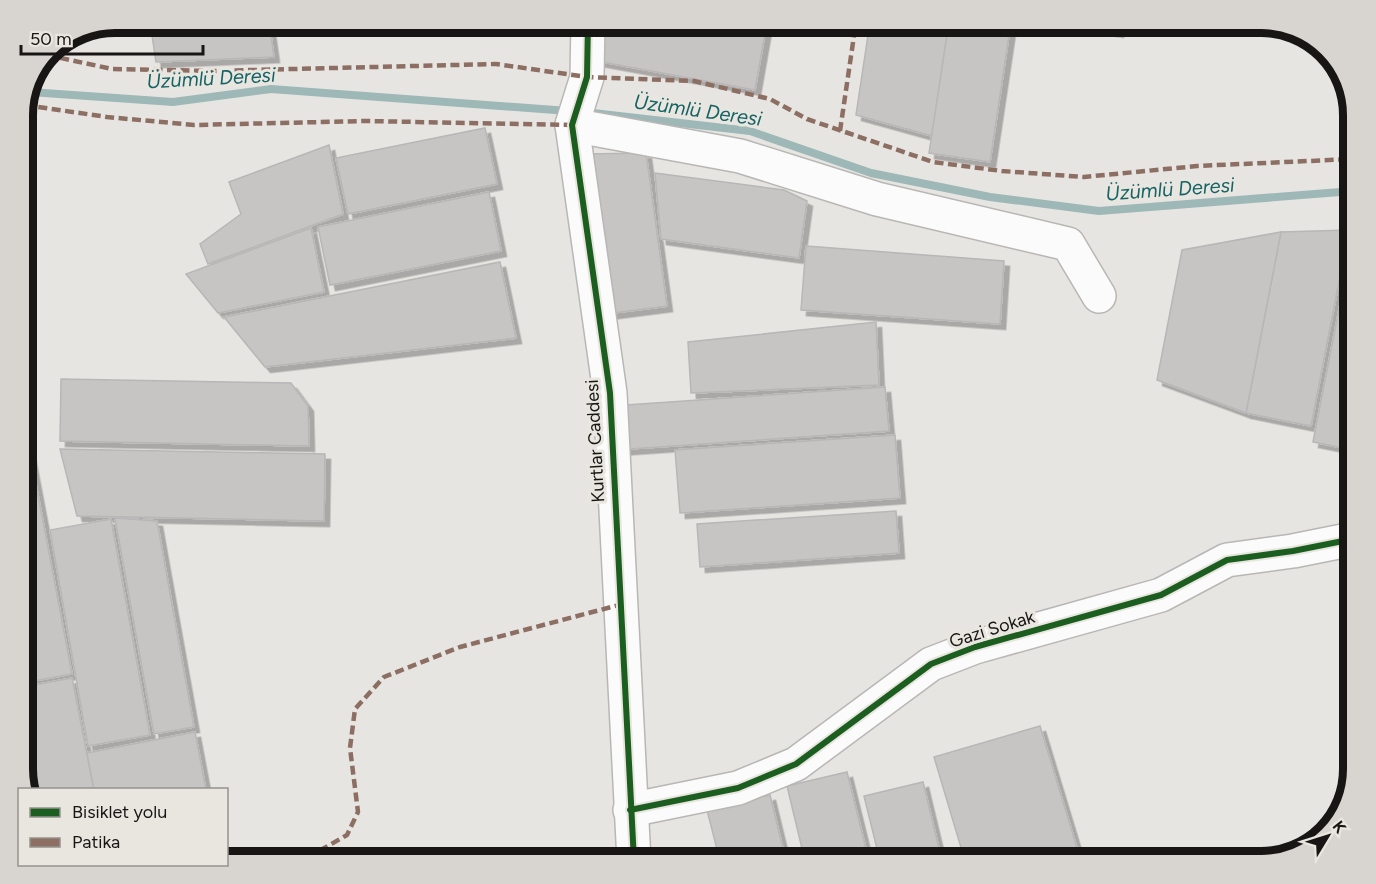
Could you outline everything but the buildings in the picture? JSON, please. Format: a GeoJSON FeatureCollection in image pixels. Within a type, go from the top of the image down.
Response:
{"type":"FeatureCollection","features":[{"type":"Feature","properties":{"kind":"street","name":"Kurtlar Caddesi"},"geometry":{"type":"LineString","coordinates":[[588,33],[587,77],[575,114],[610,393],[633,851]]}},
{"type":"Feature","properties":{"kind":"street"},"geometry":{"type":"LineString","coordinates":[[575,114],[740,156],[877,200],[1068,244],[1099,296]]}},
{"type":"Feature","properties":{"kind":"street","name":"Gazi Sokak"},"geometry":{"type":"LineString","coordinates":[[630,810],[738,788],[796,764],[931,664],[975,647],[1161,595],[1227,560],[1343,541]]}},
{"type":"Feature","properties":{"kind":"waterway","name":"Üzümlü Deresi"},"geometry":{"type":"LineString","coordinates":[[37,92],[173,102],[271,89],[569,111]]}},
{"type":"Feature","properties":{"kind":"waterway","name":"Üzümlü Deresi"},"geometry":{"type":"LineString","coordinates":[[593,113],[750,131],[871,173],[990,197],[1099,211],[1343,192]]}},
{"type":"Feature","properties":{"kind":"marked path"},"geometry":{"type":"LineString","coordinates":[[840,131],[854,33]]}},
{"type":"Feature","properties":{"kind":"marked path"},"geometry":{"type":"LineString","coordinates":[[57,57],[112,69],[212,71],[496,64],[587,77],[694,81],[770,99],[807,119],[933,162],[1002,171],[1084,177],[1197,166],[1343,159]]}},
{"type":"Feature","properties":{"kind":"marked path"},"geometry":{"type":"LineString","coordinates":[[34,106],[107,117],[194,125],[366,121],[572,125]]}},
{"type":"Feature","properties":{"kind":"marked path"},"geometry":{"type":"LineString","coordinates":[[319,851],[347,835],[358,812],[350,748],[355,709],[384,677],[460,647],[619,605]]}},
{"type":"Feature","properties":{"kind":"cycle path"},"geometry":{"type":"LineString","coordinates":[[588,33],[587,77],[572,125],[610,393],[633,851]]}},
{"type":"Feature","properties":{"kind":"cycle path"},"geometry":{"type":"LineString","coordinates":[[630,810],[738,788],[796,764],[931,664],[975,647],[1161,595],[1227,560],[1343,541]]}}]}
